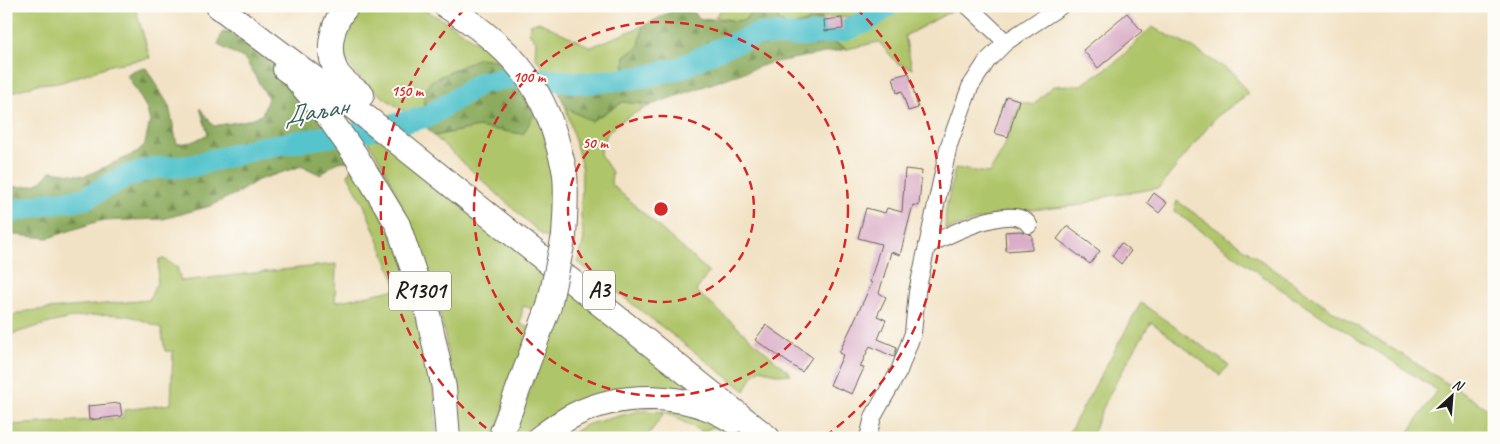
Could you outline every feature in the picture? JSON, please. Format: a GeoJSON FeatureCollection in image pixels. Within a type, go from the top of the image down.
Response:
{"type":"FeatureCollection","features":[{"type":"Feature","properties":{"kind":"highway","name":"R1301"},"geometry":{"type":"LineString","coordinates":[[199,6],[292,74],[330,119],[356,156],[398,225],[428,314],[444,388],[448,438]]}},
{"type":"Feature","properties":{"kind":"highway","name":"A3"},"geometry":{"type":"LineString","coordinates":[[218,6],[369,110]]}},
{"type":"Feature","properties":{"kind":"highway","name":"A3"},"geometry":{"type":"LineString","coordinates":[[237,6],[535,238],[782,438]]}},
{"type":"Feature","properties":{"kind":"highway"},"geometry":{"type":"LineString","coordinates":[[348,6],[338,16],[332,35],[331,59],[339,76],[369,110]]}},
{"type":"Feature","properties":{"kind":"highway"},"geometry":{"type":"LineString","coordinates":[[446,6],[476,25],[513,57],[538,93],[552,119],[565,174],[564,236],[549,306],[500,438]]}},
{"type":"Feature","properties":{"kind":"highway","name":"A3"},"geometry":{"type":"LineString","coordinates":[[414,144],[768,438]]}},
{"type":"Feature","properties":{"kind":"highway"},"geometry":{"type":"LineString","coordinates":[[505,438],[518,392]]}},
{"type":"Feature","properties":{"kind":"highway"},"geometry":{"type":"LineString","coordinates":[[539,438],[582,412],[607,402],[643,397],[690,402],[724,415],[759,438]]}},
{"type":"Feature","properties":{"kind":"street"},"geometry":{"type":"LineString","coordinates":[[968,6],[1006,42]]}},
{"type":"Feature","properties":{"kind":"street"},"geometry":{"type":"LineString","coordinates":[[868,438],[873,417],[899,371],[913,333],[917,292],[949,145],[967,94],[986,62],[1006,42],[1061,6]]}},
{"type":"Feature","properties":{"kind":"street"},"geometry":{"type":"LineString","coordinates":[[927,246],[972,225],[1007,217],[1025,220],[1029,225]]}},
{"type":"Feature","properties":{"kind":"green space"},"geometry":{"type":"Polygon","coordinates":[[[6,6],[135,6],[150,58],[111,65],[62,82],[38,84],[13,92],[6,97],[6,6]]]}},
{"type":"Feature","properties":{"kind":"green space"},"geometry":{"type":"Polygon","coordinates":[[[357,6],[419,6],[461,31],[503,61],[424,93],[424,124],[364,82],[352,68],[344,54],[341,38],[345,21],[357,6]]]}},
{"type":"Feature","properties":{"kind":"green space"},"geometry":{"type":"Polygon","coordinates":[[[724,6],[754,6],[745,20],[736,21],[715,17],[724,6]]]}},
{"type":"Feature","properties":{"kind":"green space"},"geometry":{"type":"Polygon","coordinates":[[[754,6],[780,6],[778,20],[788,27],[822,18],[825,38],[847,49],[770,63],[651,105],[623,102],[591,121],[566,108],[558,90],[560,76],[589,77],[624,70],[625,56],[639,46],[643,26],[676,9],[688,8],[702,20],[745,20],[754,6]]]}},
{"type":"Feature","properties":{"kind":"green space"},"geometry":{"type":"Polygon","coordinates":[[[780,6],[961,6],[905,36],[912,69],[897,63],[879,42],[847,49],[825,38],[862,29],[859,16],[822,18],[788,27],[778,20],[780,6]]]}},
{"type":"Feature","properties":{"kind":"green space"},"geometry":{"type":"Polygon","coordinates":[[[539,22],[591,47],[643,26],[639,46],[625,56],[624,70],[589,77],[561,76],[558,90],[535,57],[536,41],[529,33],[530,24],[539,22]]]}},
{"type":"Feature","properties":{"kind":"green space"},"geometry":{"type":"Polygon","coordinates":[[[1152,27],[1193,48],[1234,74],[1248,94],[1216,117],[1159,188],[1109,196],[1076,206],[1006,212],[945,230],[946,209],[955,168],[989,173],[1004,148],[1020,102],[1033,105],[1053,86],[1081,85],[1116,62],[1152,27]]]}},
{"type":"Feature","properties":{"kind":"green space"},"geometry":{"type":"Polygon","coordinates":[[[229,31],[263,56],[297,85],[354,162],[344,161],[336,163],[321,175],[302,166],[258,180],[239,192],[210,206],[163,219],[99,221],[48,238],[6,234],[6,186],[32,186],[42,181],[51,171],[85,176],[136,153],[145,144],[150,121],[146,107],[127,75],[132,71],[146,68],[169,106],[177,144],[192,142],[208,134],[200,108],[213,126],[244,121],[262,115],[268,98],[245,59],[218,45],[222,33],[229,31]]]}},
{"type":"Feature","properties":{"kind":"green space"},"geometry":{"type":"Polygon","coordinates":[[[479,58],[503,61],[535,113],[523,134],[478,127],[434,136],[424,124],[424,93],[431,81],[479,58]]]}},
{"type":"Feature","properties":{"kind":"green space"},"geometry":{"type":"Polygon","coordinates":[[[623,102],[651,105],[618,123],[606,136],[600,154],[612,172],[611,184],[709,272],[696,291],[791,374],[780,375],[760,369],[752,377],[745,391],[578,262],[584,239],[581,218],[582,167],[566,108],[591,121],[623,102]]]}},
{"type":"Feature","properties":{"kind":"green space"},"geometry":{"type":"Polygon","coordinates":[[[351,113],[547,265],[537,310],[523,306],[520,324],[530,328],[494,438],[459,438],[444,331],[420,245],[384,167],[351,113]]]}},
{"type":"Feature","properties":{"kind":"green space"},"geometry":{"type":"Polygon","coordinates":[[[535,113],[553,155],[558,209],[551,239],[542,235],[434,136],[478,127],[523,134],[535,113]]]}},
{"type":"Feature","properties":{"kind":"green space"},"geometry":{"type":"Polygon","coordinates":[[[354,162],[404,259],[435,399],[436,438],[6,438],[6,427],[10,425],[123,418],[124,410],[171,404],[173,351],[165,351],[161,328],[149,323],[128,316],[97,315],[66,319],[6,336],[6,318],[26,311],[149,300],[157,283],[159,259],[164,259],[177,267],[181,281],[336,264],[335,302],[398,289],[364,205],[348,175],[354,162]]]}},
{"type":"Feature","properties":{"kind":"green space"},"geometry":{"type":"Polygon","coordinates":[[[1177,201],[1330,309],[1494,413],[1494,438],[1405,438],[1437,390],[1289,295],[1174,211],[1177,201]]]}},
{"type":"Feature","properties":{"kind":"green space"},"geometry":{"type":"Polygon","coordinates":[[[568,281],[715,401],[552,416],[524,438],[513,438],[568,281]]]}},
{"type":"Feature","properties":{"kind":"green space"},"geometry":{"type":"Polygon","coordinates":[[[1141,303],[1229,365],[1220,375],[1151,322],[1110,393],[1091,438],[1066,438],[1141,303]]]}},
{"type":"Feature","properties":{"kind":"green space"},"geometry":{"type":"Polygon","coordinates":[[[638,411],[691,412],[726,424],[750,438],[737,438],[713,427],[702,432],[665,412],[646,438],[566,438],[585,425],[638,411]]]}},
{"type":"Feature","properties":{"kind":"building"},"geometry":{"type":"Polygon","coordinates":[[[1127,13],[1142,31],[1098,68],[1083,50],[1127,13]]]}},
{"type":"Feature","properties":{"kind":"building"},"geometry":{"type":"Polygon","coordinates":[[[842,18],[843,29],[825,31],[824,20],[842,18]]]}},
{"type":"Feature","properties":{"kind":"building"},"geometry":{"type":"Polygon","coordinates":[[[909,73],[918,108],[908,111],[902,91],[897,93],[893,77],[909,73]]]}},
{"type":"Feature","properties":{"kind":"building"},"geometry":{"type":"Polygon","coordinates":[[[1006,96],[1019,100],[1008,137],[994,133],[1006,96]]]}},
{"type":"Feature","properties":{"kind":"building"},"geometry":{"type":"Polygon","coordinates":[[[905,169],[922,171],[919,206],[913,205],[900,255],[891,252],[879,293],[886,297],[877,316],[886,320],[878,339],[897,347],[894,357],[870,346],[860,367],[864,368],[852,394],[830,385],[843,355],[839,353],[872,283],[870,282],[881,244],[858,238],[866,208],[885,213],[887,208],[902,212],[905,169]]]}},
{"type":"Feature","properties":{"kind":"building"},"geometry":{"type":"Polygon","coordinates":[[[1154,193],[1167,203],[1159,213],[1147,203],[1154,193]]]}},
{"type":"Feature","properties":{"kind":"building"},"geometry":{"type":"Polygon","coordinates":[[[1067,226],[1100,251],[1090,264],[1057,239],[1067,226]]]}},
{"type":"Feature","properties":{"kind":"building"},"geometry":{"type":"Polygon","coordinates":[[[1020,231],[1032,235],[1032,249],[1006,251],[1005,232],[1020,231]]]}},
{"type":"Feature","properties":{"kind":"building"},"geometry":{"type":"Polygon","coordinates":[[[1121,243],[1131,251],[1121,264],[1112,256],[1121,243]]]}},
{"type":"Feature","properties":{"kind":"building"},"geometry":{"type":"Polygon","coordinates":[[[766,325],[812,357],[802,372],[755,340],[766,325]]]}},
{"type":"Feature","properties":{"kind":"building"},"geometry":{"type":"Polygon","coordinates":[[[120,403],[122,416],[89,420],[88,406],[120,403]]]}},
{"type":"Feature","properties":{"kind":"waterway","name":"Даљан"},"geometry":{"type":"LineString","coordinates":[[6,213],[50,203],[84,199],[124,177],[153,168],[191,166],[263,147],[377,129],[429,116],[480,83],[514,77],[587,83],[642,77],[678,69],[719,49],[758,34],[802,36],[846,30],[868,21],[888,6]]}}]}
